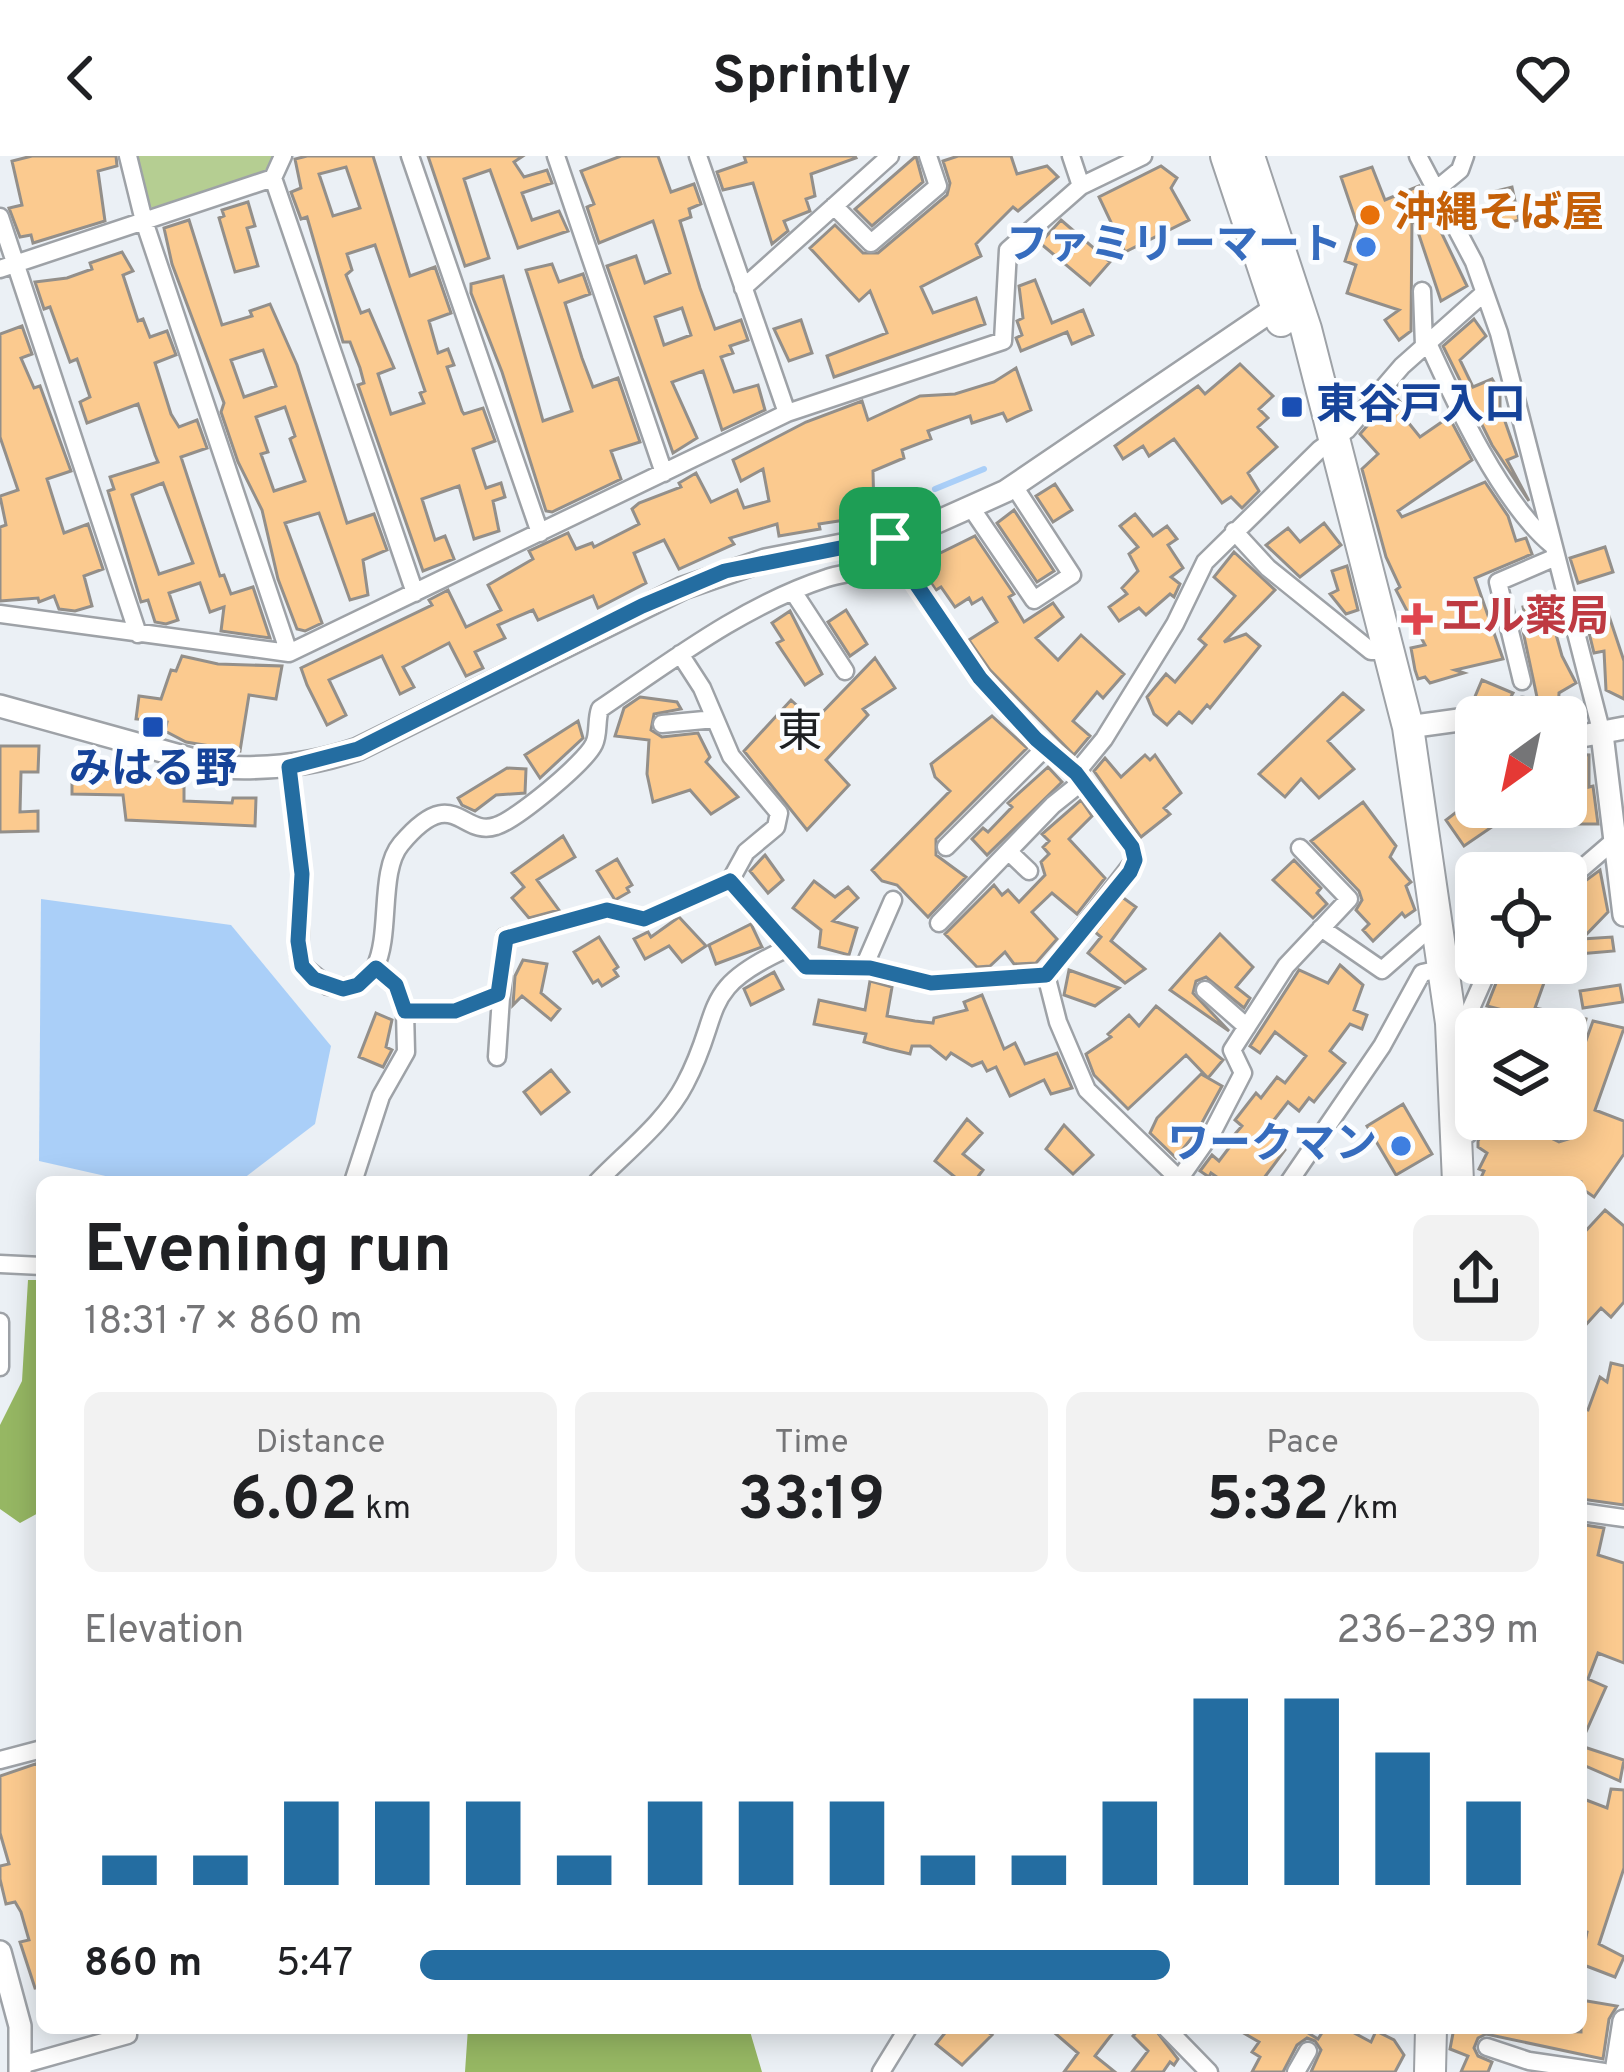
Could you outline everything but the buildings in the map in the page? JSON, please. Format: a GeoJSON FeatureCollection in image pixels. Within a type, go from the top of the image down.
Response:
{"type":"FeatureCollection","features":[{"type":"Feature","properties":{"kind":"highway"},"geometry":{"type":"LineString","coordinates":[[1226,156],[1331,434],[1408,728],[1445,968],[1457,1008]]}},
{"type":"Feature","properties":{"kind":"highway"},"geometry":{"type":"LineString","coordinates":[[1250,156],[1284,302]]}},
{"type":"Feature","properties":{"kind":"highway"},"geometry":{"type":"LineString","coordinates":[[1453,1167],[1455,1125]]}},
{"type":"Feature","properties":{"kind":"highway"},"geometry":{"type":"LineString","coordinates":[[1430,2072],[1431,2034]]}},
{"type":"Feature","properties":{"kind":"street"},"geometry":{"type":"LineString","coordinates":[[128,156],[144,220],[289,653]]}},
{"type":"Feature","properties":{"kind":"street"},"geometry":{"type":"LineString","coordinates":[[6,267],[273,178],[284,156]]}},
{"type":"Feature","properties":{"kind":"street"},"geometry":{"type":"LineString","coordinates":[[410,156],[540,533]]}},
{"type":"Feature","properties":{"kind":"street"},"geometry":{"type":"LineString","coordinates":[[556,156],[664,473]]}},
{"type":"Feature","properties":{"kind":"street"},"geometry":{"type":"LineString","coordinates":[[698,156],[787,413]]}},
{"type":"Feature","properties":{"kind":"street"},"geometry":{"type":"LineString","coordinates":[[743,288],[890,156]]}},
{"type":"Feature","properties":{"kind":"street"},"geometry":{"type":"LineString","coordinates":[[834,206],[871,243],[938,186],[928,156]]}},
{"type":"Feature","properties":{"kind":"street"},"geometry":{"type":"LineString","coordinates":[[1071,156],[1081,186]]}},
{"type":"Feature","properties":{"kind":"street"},"geometry":{"type":"LineString","coordinates":[[0,614],[289,653],[787,413],[1004,340],[1008,250],[1081,186],[1143,156]]}},
{"type":"Feature","properties":{"kind":"street"},"geometry":{"type":"LineString","coordinates":[[1418,156],[1484,292],[1554,551],[1613,731],[1624,915]]}},
{"type":"Feature","properties":{"kind":"street"},"geometry":{"type":"LineString","coordinates":[[1437,189],[1460,170],[1465,156]]}},
{"type":"Feature","properties":{"kind":"street"},"geometry":{"type":"LineString","coordinates":[[273,178],[415,593]]}},
{"type":"Feature","properties":{"kind":"street"},"geometry":{"type":"LineString","coordinates":[[0,217],[6,267],[138,634]]}},
{"type":"Feature","properties":{"kind":"street"},"geometry":{"type":"LineString","coordinates":[[1422,291],[1426,345],[1507,492],[1554,551]]}},
{"type":"Feature","properties":{"kind":"street"},"geometry":{"type":"LineString","coordinates":[[939,923],[1080,777],[1205,562],[1331,434],[1484,292]]}},
{"type":"Feature","properties":{"kind":"street"},"geometry":{"type":"LineString","coordinates":[[0,706],[200,763],[289,767],[358,749],[642,606],[725,571],[890,538],[972,509],[1014,486],[1284,302]]}},
{"type":"Feature","properties":{"kind":"street"},"geometry":{"type":"LineString","coordinates":[[972,509],[1034,599],[1072,575],[1014,486]]}},
{"type":"Feature","properties":{"kind":"street"},"geometry":{"type":"LineString","coordinates":[[1234,531],[1268,568],[1370,651],[1390,652]]}},
{"type":"Feature","properties":{"kind":"street"},"geometry":{"type":"LineString","coordinates":[[890,538],[892,568]]}},
{"type":"Feature","properties":{"kind":"street"},"geometry":{"type":"LineString","coordinates":[[1522,681],[1498,582],[1554,551]]}},
{"type":"Feature","properties":{"kind":"street"},"geometry":{"type":"LineString","coordinates":[[289,767],[302,874],[298,941],[302,966],[314,979],[343,989],[358,985],[376,968],[391,868],[402,842],[437,814],[450,811],[479,825],[497,826],[590,751],[600,709],[680,654],[829,577],[892,568],[908,572],[980,678],[1080,777],[1132,847],[1135,860],[1046,975],[931,983],[863,968],[806,967],[730,881]]}},
{"type":"Feature","properties":{"kind":"street"},"geometry":{"type":"LineString","coordinates":[[794,593],[819,644],[845,670]]}},
{"type":"Feature","properties":{"kind":"street"},"geometry":{"type":"LineString","coordinates":[[497,1057],[498,994],[506,938],[607,910],[644,919],[730,881],[746,852],[776,827],[779,813],[731,756],[680,654]]}},
{"type":"Feature","properties":{"kind":"street"},"geometry":{"type":"LineString","coordinates":[[662,724],[715,719]]}},
{"type":"Feature","properties":{"kind":"street"},"geometry":{"type":"LineString","coordinates":[[1408,728],[1455,721]]}},
{"type":"Feature","properties":{"kind":"street"},"geometry":{"type":"LineString","coordinates":[[946,847],[1046,747]]}},
{"type":"Feature","properties":{"kind":"street"},"geometry":{"type":"LineString","coordinates":[[1587,864],[1616,838]]}},
{"type":"Feature","properties":{"kind":"street"},"geometry":{"type":"LineString","coordinates":[[1184,1176],[1243,1073],[1232,1050],[1286,966],[1353,896],[1300,848]]}},
{"type":"Feature","properties":{"kind":"street"},"geometry":{"type":"LineString","coordinates":[[1010,852],[1029,871]]}},
{"type":"Feature","properties":{"kind":"street"},"geometry":{"type":"LineString","coordinates":[[863,968],[893,900]]}},
{"type":"Feature","properties":{"kind":"street"},"geometry":{"type":"LineString","coordinates":[[1321,928],[1382,970],[1439,920]]}},
{"type":"Feature","properties":{"kind":"street"},"geometry":{"type":"LineString","coordinates":[[602,1176],[685,1084],[721,989],[754,964],[786,949]]}},
{"type":"Feature","properties":{"kind":"street"},"geometry":{"type":"LineString","coordinates":[[355,1176],[382,1096],[406,1052],[405,1011],[396,985],[376,968]]}},
{"type":"Feature","properties":{"kind":"street"},"geometry":{"type":"LineString","coordinates":[[1293,1176],[1382,1046],[1422,973],[1445,968]]}},
{"type":"Feature","properties":{"kind":"street"},"geometry":{"type":"LineString","coordinates":[[1046,975],[1058,1022],[1087,1090],[1177,1176]]}},
{"type":"Feature","properties":{"kind":"street"},"geometry":{"type":"LineString","coordinates":[[1205,990],[1246,1027]]}},
{"type":"Feature","properties":{"kind":"street"},"geometry":{"type":"LineString","coordinates":[[405,1011],[455,1011],[498,994]]}},
{"type":"Feature","properties":{"kind":"street"},"geometry":{"type":"LineString","coordinates":[[0,1264],[36,1266]]}},
{"type":"Feature","properties":{"kind":"street"},"geometry":{"type":"LineString","coordinates":[[0,1322],[0,1367]]}},
{"type":"Feature","properties":{"kind":"street"},"geometry":{"type":"LineString","coordinates":[[1587,1514],[1624,1518]]}},
{"type":"Feature","properties":{"kind":"street"},"geometry":{"type":"LineString","coordinates":[[0,1760],[36,1751]]}},
{"type":"Feature","properties":{"kind":"street"},"geometry":{"type":"LineString","coordinates":[[0,1952],[20,2026],[21,2068],[128,2034]]}},
{"type":"Feature","properties":{"kind":"street"},"geometry":{"type":"LineString","coordinates":[[1616,2072],[1624,2021]]}},
{"type":"Feature","properties":{"kind":"street"},"geometry":{"type":"LineString","coordinates":[[881,2072],[904,2034]]}},
{"type":"Feature","properties":{"kind":"street"},"geometry":{"type":"LineString","coordinates":[[1172,2034],[1209,2072]]}},
{"type":"Feature","properties":{"kind":"street"},"geometry":{"type":"LineString","coordinates":[[1487,2047],[1529,2067],[1604,2072]]}},
{"type":"Feature","properties":{"kind":"street"},"geometry":{"type":"LineString","coordinates":[[1296,2072],[1308,2051]]}},
{"type":"Feature","properties":{"kind":"green space"},"geometry":{"type":"Polygon","coordinates":[[[134,156],[275,156],[264,172],[154,209],[146,204],[134,156]]]}},
{"type":"Feature","properties":{"kind":"green space"},"geometry":{"type":"Polygon","coordinates":[[[28,1280],[36,1280],[36,1514],[20,1523],[0,1509],[0,1425],[22,1381],[28,1280]]]}},
{"type":"Feature","properties":{"kind":"green space"},"geometry":{"type":"Polygon","coordinates":[[[468,2034],[751,2034],[762,2072],[465,2072],[468,2034]]]}},
{"type":"Feature","properties":{"kind":"water"},"geometry":{"type":"Polygon","coordinates":[[[41,899],[231,925],[331,1046],[315,1124],[247,1176],[105,1176],[39,1161],[41,899]]]}},
{"type":"Feature","properties":{"kind":"waterway"},"geometry":{"type":"LineString","coordinates":[[935,489],[984,469]]}},
{"type":"Feature","properties":{"kind":"place","name":"沖縄そば屋"},"geometry":{"type":"Point","coordinates":[1370,215]}},
{"type":"Feature","properties":{"kind":"place","name":"ファミリーマート"},"geometry":{"type":"Point","coordinates":[1366,247]}},
{"type":"Feature","properties":{"kind":"place","name":"東谷戸入口"},"geometry":{"type":"Point","coordinates":[1292,407]}},
{"type":"Feature","properties":{"kind":"place","name":"エル薬局"},"geometry":{"type":"Point","coordinates":[1417,619]}},
{"type":"Feature","properties":{"kind":"place","name":"みはる野"},"geometry":{"type":"Point","coordinates":[153,727]}},
{"type":"Feature","properties":{"kind":"place","name":"ワークマン"},"geometry":{"type":"Point","coordinates":[1401,1146]}},
{"type":"Feature","properties":{"kind":"district","name":"東"},"geometry":{"type":"Point","coordinates":[800,734]}},
{"type":"Feature","properties":{"kind":"route"},"geometry":{"type":"LineString","coordinates":[[890,538],[892,568],[908,572],[980,678],[1036,739],[1076,773],[1132,847],[1135,860],[1130,872],[1046,975],[931,983],[870,968],[806,967],[730,881],[644,919],[607,910],[506,938],[498,994],[455,1011],[405,1011],[396,985],[376,968],[358,985],[343,989],[314,979],[302,966],[298,941],[302,874],[289,767],[358,749],[683,587],[765,560],[890,538]]}}]}
